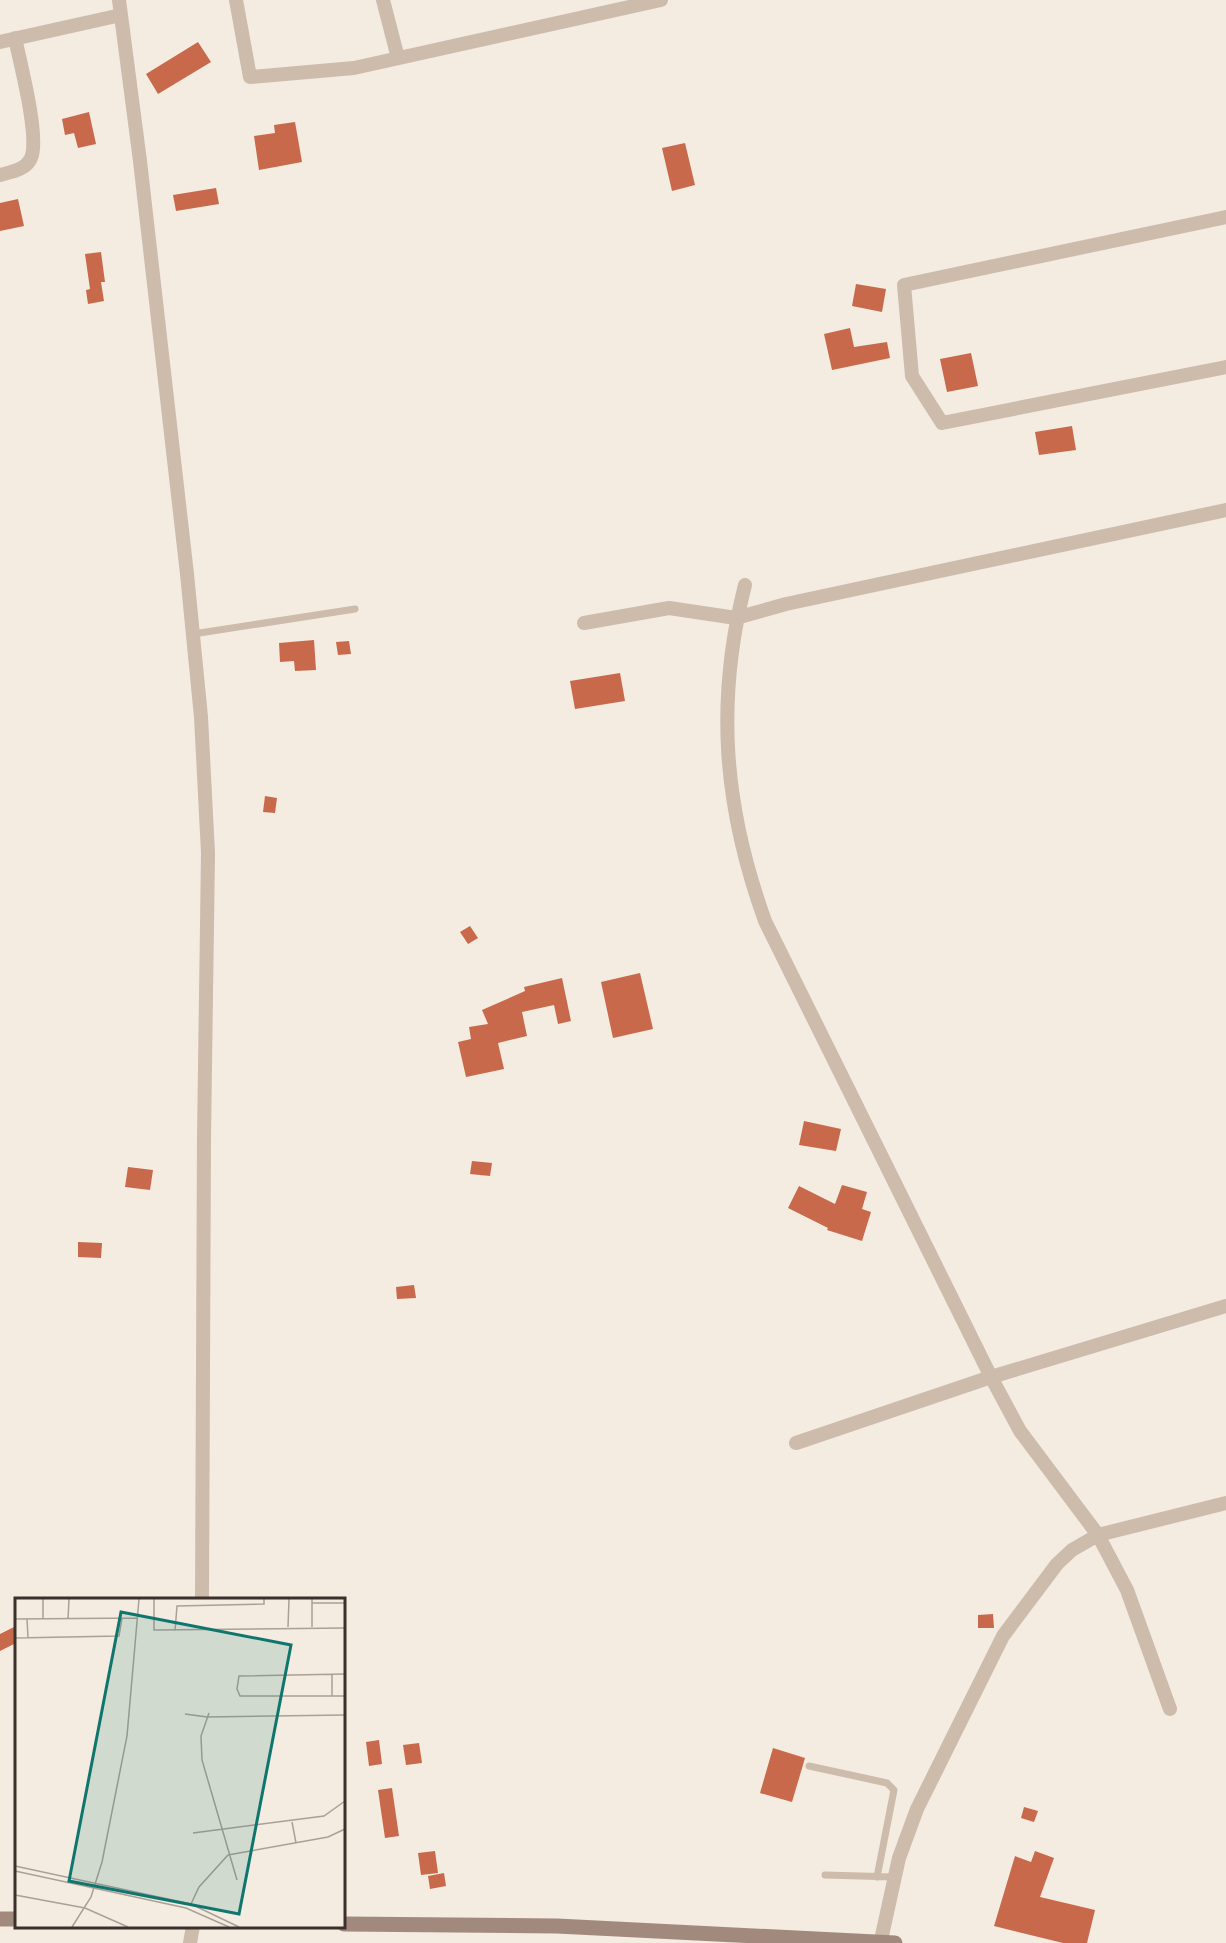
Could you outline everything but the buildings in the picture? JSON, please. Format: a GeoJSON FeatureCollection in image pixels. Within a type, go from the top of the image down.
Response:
{"type":"FeatureCollection","features":[{"type":"Feature","properties":{"kind":"main road"},"geometry":{"type":"LineString","coordinates":[[345,1924],[557,1926],[888,1942]]}},
{"type":"Feature","properties":{"kind":"street"},"geometry":{"type":"LineString","coordinates":[[119,0],[140,161],[201,717],[208,853],[202,1598]]}},
{"type":"Feature","properties":{"kind":"street"},"geometry":{"type":"LineString","coordinates":[[236,0],[250,77],[354,68],[661,0]]}},
{"type":"Feature","properties":{"kind":"street"},"geometry":{"type":"LineString","coordinates":[[383,0],[398,58]]}},
{"type":"Feature","properties":{"kind":"street"},"geometry":{"type":"LineString","coordinates":[[0,42],[121,15]]}},
{"type":"Feature","properties":{"kind":"street"},"geometry":{"type":"LineString","coordinates":[[0,175],[18,171],[31,158],[33,132],[15,38]]}},
{"type":"Feature","properties":{"kind":"street"},"geometry":{"type":"LineString","coordinates":[[1226,217],[904,285],[912,376],[942,423],[1226,367]]}},
{"type":"Feature","properties":{"kind":"street"},"geometry":{"type":"LineString","coordinates":[[584,623],[669,608],[736,618],[786,604],[1226,510]]}},
{"type":"Feature","properties":{"kind":"street"},"geometry":{"type":"LineString","coordinates":[[745,585],[730,650],[726,715],[727,757],[733,803],[749,876],[765,921],[1020,1431],[1098,1535],[1127,1590],[1170,1709]]}},
{"type":"Feature","properties":{"kind":"street"},"geometry":{"type":"LineString","coordinates":[[796,1443],[991,1377],[1226,1306]]}},
{"type":"Feature","properties":{"kind":"street"},"geometry":{"type":"LineString","coordinates":[[888,1942],[899,1858],[917,1809],[1003,1636],[1057,1564],[1072,1550],[1098,1535],[1226,1503]]}},
{"type":"Feature","properties":{"kind":"street"},"geometry":{"type":"LineString","coordinates":[[190,1943],[193,1928]]}},
{"type":"Feature","properties":{"kind":"lane"},"geometry":{"type":"LineString","coordinates":[[193,634],[355,609]]}},
{"type":"Feature","properties":{"kind":"lane"},"geometry":{"type":"LineString","coordinates":[[809,1766],[887,1783],[894,1790],[877,1876]]}},
{"type":"Feature","properties":{"kind":"lane"},"geometry":{"type":"LineString","coordinates":[[825,1875],[895,1877]]}}]}
